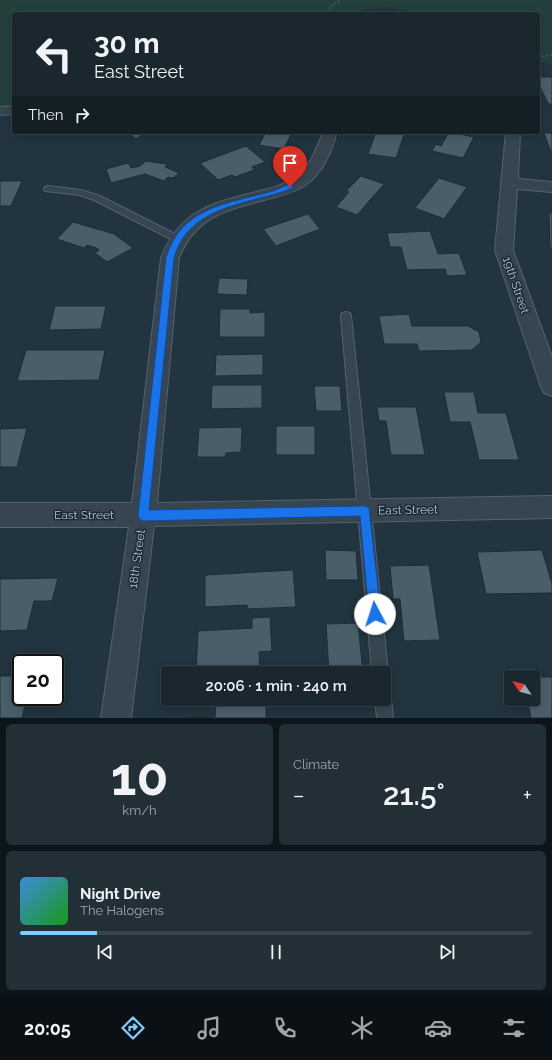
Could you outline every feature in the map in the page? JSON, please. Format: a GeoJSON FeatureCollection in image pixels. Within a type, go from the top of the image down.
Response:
{"type":"FeatureCollection","features":[{"type":"Feature","properties":{"kind":"street"},"geometry":{"type":"LineString","coordinates":[[0,111],[12,110]]}},
{"type":"Feature","properties":{"kind":"street","name":"18th Street"},"geometry":{"type":"LineString","coordinates":[[116,718],[143,516],[172,249],[185,229],[208,212],[242,200],[276,192],[302,180],[318,161],[329,134]]}},
{"type":"Feature","properties":{"kind":"street","name":"19th Street"},"geometry":{"type":"LineString","coordinates":[[513,134],[504,250],[552,387]]}},
{"type":"Feature","properties":{"kind":"street"},"geometry":{"type":"LineString","coordinates":[[510,183],[552,187]]}},
{"type":"Feature","properties":{"kind":"street","name":"East Street"},"geometry":{"type":"LineString","coordinates":[[0,515],[143,516],[552,507]]}},
{"type":"Feature","properties":{"kind":"lane"},"geometry":{"type":"LineString","coordinates":[[48,189],[81,193],[97,198],[178,239]]}},
{"type":"Feature","properties":{"kind":"lane"},"geometry":{"type":"LineString","coordinates":[[346,316],[379,666]]}},
{"type":"Feature","properties":{"kind":"lane"},"geometry":{"type":"LineString","coordinates":[[384,706],[385,718]]}},
{"type":"Feature","properties":{"kind":"path"},"geometry":{"type":"LineString","coordinates":[[330,12],[330,6],[341,0]]}},
{"type":"Feature","properties":{"kind":"path"},"geometry":{"type":"LineString","coordinates":[[540,57],[552,55]]}},
{"type":"Feature","properties":{"kind":"green space"},"geometry":{"type":"Polygon","coordinates":[[[0,0],[552,0],[552,64],[540,62],[540,12],[410,12],[391,7],[358,12],[12,12],[12,104],[0,106],[0,0]]]}},
{"type":"Feature","properties":{"kind":"building"},"geometry":{"type":"Polygon","coordinates":[[[540,77],[552,77],[552,105],[548,103],[540,87],[540,77]]]}},
{"type":"Feature","properties":{"kind":"building"},"geometry":{"type":"Polygon","coordinates":[[[544,133],[552,133],[552,155],[544,133]]]}},
{"type":"Feature","properties":{"kind":"building"},"geometry":{"type":"Polygon","coordinates":[[[130,134],[143,134],[136,139],[130,134]]]}},
{"type":"Feature","properties":{"kind":"building"},"geometry":{"type":"Polygon","coordinates":[[[265,134],[291,134],[284,149],[259,145],[265,134]]]}},
{"type":"Feature","properties":{"kind":"building"},"geometry":{"type":"Polygon","coordinates":[[[368,134],[404,134],[396,158],[368,154],[375,135],[368,134]]]}},
{"type":"Feature","properties":{"kind":"building"},"geometry":{"type":"Polygon","coordinates":[[[448,134],[459,134],[474,137],[463,158],[432,151],[436,144],[441,146],[448,134]]]}},
{"type":"Feature","properties":{"kind":"building"},"geometry":{"type":"Polygon","coordinates":[[[246,146],[265,162],[252,167],[254,170],[235,177],[232,175],[218,180],[200,163],[246,146]]]}},
{"type":"Feature","properties":{"kind":"building"},"geometry":{"type":"Polygon","coordinates":[[[146,161],[167,164],[165,167],[179,173],[173,178],[168,177],[164,181],[145,174],[111,183],[106,169],[128,163],[131,168],[140,166],[146,161]]]}},
{"type":"Feature","properties":{"kind":"building"},"geometry":{"type":"Polygon","coordinates":[[[361,176],[384,184],[357,215],[336,207],[349,192],[346,191],[361,176]]]}},
{"type":"Feature","properties":{"kind":"building"},"geometry":{"type":"Polygon","coordinates":[[[439,178],[467,187],[444,219],[415,208],[439,178]]]}},
{"type":"Feature","properties":{"kind":"building"},"geometry":{"type":"Polygon","coordinates":[[[0,181],[22,181],[11,206],[0,206],[0,181]]]}},
{"type":"Feature","properties":{"kind":"building"},"geometry":{"type":"Polygon","coordinates":[[[549,213],[552,213],[552,248],[550,248],[549,213]]]}},
{"type":"Feature","properties":{"kind":"building"},"geometry":{"type":"Polygon","coordinates":[[[308,214],[320,229],[276,246],[263,229],[308,214]]]}},
{"type":"Feature","properties":{"kind":"building"},"geometry":{"type":"Polygon","coordinates":[[[73,222],[114,234],[133,248],[107,262],[95,253],[99,250],[97,248],[87,245],[84,248],[57,239],[73,222]]]}},
{"type":"Feature","properties":{"kind":"building"},"geometry":{"type":"Polygon","coordinates":[[[430,231],[438,254],[459,253],[467,275],[447,276],[445,269],[407,270],[401,247],[390,247],[387,233],[430,231]]]}},
{"type":"Feature","properties":{"kind":"building"},"geometry":{"type":"Polygon","coordinates":[[[219,278],[248,279],[247,295],[217,294],[219,278]]]}},
{"type":"Feature","properties":{"kind":"building"},"geometry":{"type":"Polygon","coordinates":[[[55,306],[106,306],[101,329],[49,330],[55,306]]]}},
{"type":"Feature","properties":{"kind":"building"},"geometry":{"type":"Polygon","coordinates":[[[220,309],[250,309],[250,313],[265,312],[265,337],[219,337],[220,309]]]}},
{"type":"Feature","properties":{"kind":"building"},"geometry":{"type":"Polygon","coordinates":[[[409,314],[412,326],[468,326],[479,332],[481,342],[472,350],[419,351],[417,344],[384,344],[379,316],[409,314]]]}},
{"type":"Feature","properties":{"kind":"building"},"geometry":{"type":"Polygon","coordinates":[[[26,350],[105,350],[99,380],[17,381],[26,350]]]}},
{"type":"Feature","properties":{"kind":"building"},"geometry":{"type":"Polygon","coordinates":[[[263,354],[263,375],[215,376],[216,355],[263,354]]]}},
{"type":"Feature","properties":{"kind":"building"},"geometry":{"type":"Polygon","coordinates":[[[212,385],[262,385],[262,408],[211,409],[212,385]]]}},
{"type":"Feature","properties":{"kind":"building"},"geometry":{"type":"Polygon","coordinates":[[[314,386],[340,386],[342,411],[316,411],[314,386]]]}},
{"type":"Feature","properties":{"kind":"building"},"geometry":{"type":"Polygon","coordinates":[[[444,392],[474,392],[478,413],[506,413],[519,460],[479,460],[470,422],[450,422],[444,392]]]}},
{"type":"Feature","properties":{"kind":"building"},"geometry":{"type":"Polygon","coordinates":[[[377,407],[416,407],[425,455],[391,455],[386,421],[379,421],[377,407]]]}},
{"type":"Feature","properties":{"kind":"building"},"geometry":{"type":"Polygon","coordinates":[[[276,426],[315,426],[315,455],[276,455],[276,426]]]}},
{"type":"Feature","properties":{"kind":"building"},"geometry":{"type":"Polygon","coordinates":[[[242,427],[241,452],[226,453],[225,457],[197,457],[199,428],[242,427]]]}},
{"type":"Feature","properties":{"kind":"building"},"geometry":{"type":"Polygon","coordinates":[[[27,428],[17,467],[0,467],[0,429],[27,428]]]}},
{"type":"Feature","properties":{"kind":"building"},"geometry":{"type":"Polygon","coordinates":[[[325,550],[356,551],[358,580],[326,580],[325,550]]]}},
{"type":"Feature","properties":{"kind":"building"},"geometry":{"type":"Polygon","coordinates":[[[542,550],[552,584],[552,593],[486,594],[477,552],[542,550]]]}},
{"type":"Feature","properties":{"kind":"building"},"geometry":{"type":"Polygon","coordinates":[[[429,565],[440,640],[404,641],[400,599],[393,599],[390,566],[429,565]]]}},
{"type":"Feature","properties":{"kind":"building"},"geometry":{"type":"Polygon","coordinates":[[[293,570],[296,607],[248,609],[247,605],[205,607],[205,575],[293,570]]]}},
{"type":"Feature","properties":{"kind":"building"},"geometry":{"type":"Polygon","coordinates":[[[58,578],[52,601],[34,601],[27,630],[0,631],[0,579],[58,578]]]}},
{"type":"Feature","properties":{"kind":"building"},"geometry":{"type":"Polygon","coordinates":[[[270,617],[272,651],[259,652],[260,666],[196,666],[198,631],[252,628],[252,618],[270,617]]]}},
{"type":"Feature","properties":{"kind":"building"},"geometry":{"type":"Polygon","coordinates":[[[358,623],[362,666],[329,666],[326,624],[358,623]]]}},
{"type":"Feature","properties":{"kind":"building"},"geometry":{"type":"Polygon","coordinates":[[[0,676],[12,676],[12,706],[25,706],[22,718],[0,718],[0,676]]]}},
{"type":"Feature","properties":{"kind":"building"},"geometry":{"type":"Polygon","coordinates":[[[540,677],[552,677],[552,718],[531,718],[528,706],[540,706],[540,677]]]}},
{"type":"Feature","properties":{"kind":"building"},"geometry":{"type":"Polygon","coordinates":[[[216,706],[266,706],[266,718],[187,718],[215,717],[216,706]]]}},
{"type":"Feature","properties":{"kind":"route"},"geometry":{"type":"LineString","coordinates":[[290,187],[242,200],[208,212],[185,229],[172,249],[143,516],[365,511],[375,614]]}}]}
